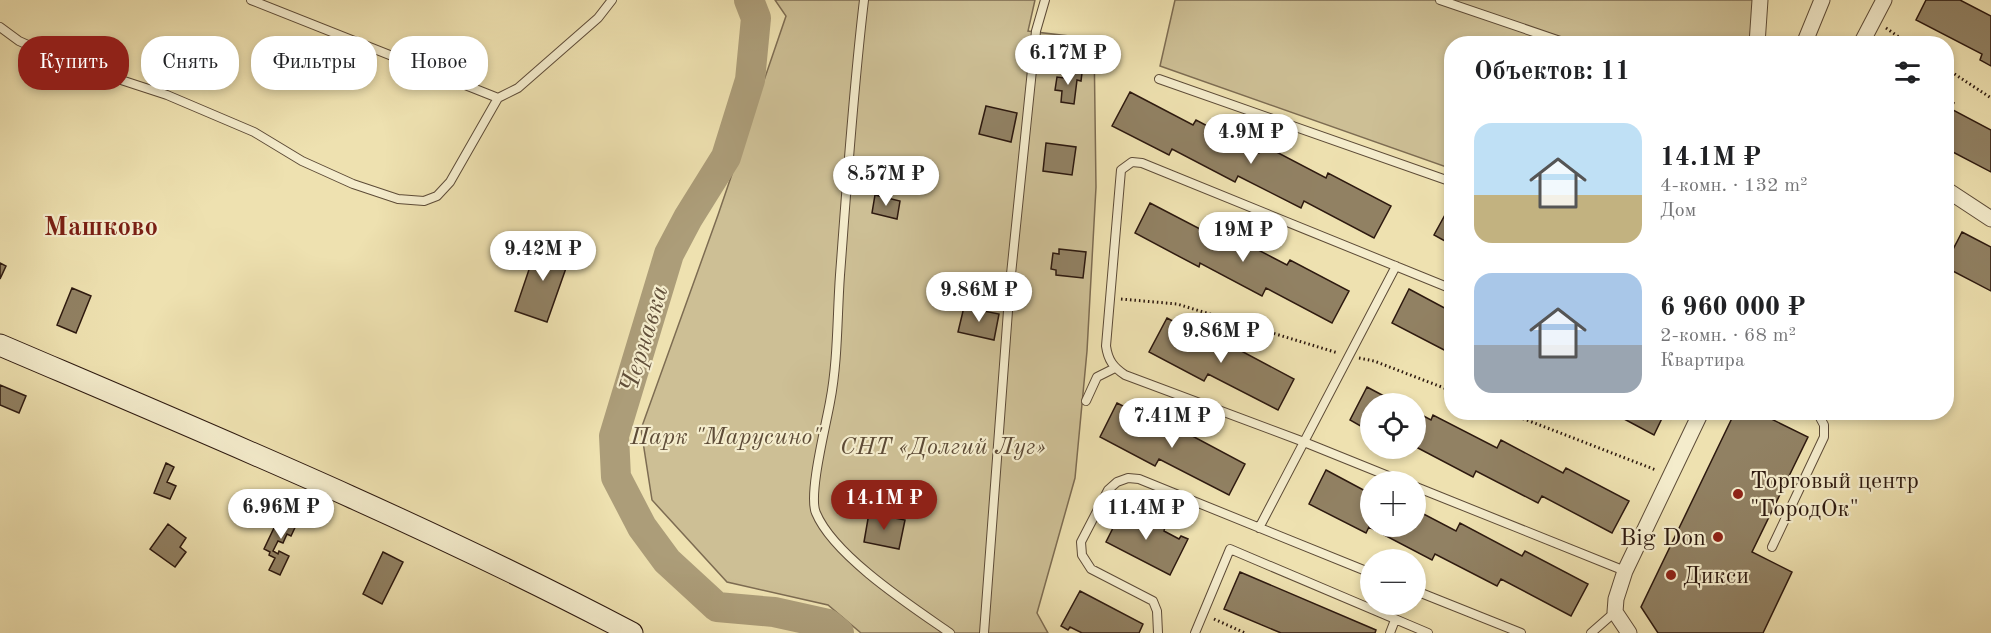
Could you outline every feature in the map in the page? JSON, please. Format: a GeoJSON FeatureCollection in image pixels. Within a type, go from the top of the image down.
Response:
{"type":"FeatureCollection","features":[{"type":"Feature","properties":{"kind":"street"},"geometry":{"type":"LineString","coordinates":[[1758,36],[1760,0]]}},
{"type":"Feature","properties":{"kind":"street"},"geometry":{"type":"LineString","coordinates":[[1807,36],[1822,0]]}},
{"type":"Feature","properties":{"kind":"street"},"geometry":{"type":"LineString","coordinates":[[1864,36],[1884,0]]}},
{"type":"Feature","properties":{"kind":"street"},"geometry":{"type":"LineString","coordinates":[[1954,195],[1991,219]]}},
{"type":"Feature","properties":{"kind":"street"},"geometry":{"type":"LineString","coordinates":[[0,345],[381,509],[560,595],[632,633]]}},
{"type":"Feature","properties":{"kind":"street"},"geometry":{"type":"LineString","coordinates":[[1629,633],[1615,612],[1616,599],[1625,571],[1697,420]]}},
{"type":"Feature","properties":{"kind":"lane"},"geometry":{"type":"LineString","coordinates":[[251,0],[498,98]]}},
{"type":"Feature","properties":{"kind":"lane"},"geometry":{"type":"LineString","coordinates":[[0,27],[19,41],[66,62],[167,95],[254,132],[302,161],[353,184],[398,199],[424,201],[437,196],[450,182],[498,98],[518,88],[598,18],[612,0]]}},
{"type":"Feature","properties":{"kind":"lane"},"geometry":{"type":"LineString","coordinates":[[864,0],[856,72],[831,396],[814,493],[815,510],[823,527],[837,543],[883,586],[950,633]]}},
{"type":"Feature","properties":{"kind":"lane"},"geometry":{"type":"LineString","coordinates":[[984,633],[1010,284],[1036,31],[1045,0]]}},
{"type":"Feature","properties":{"kind":"lane"},"geometry":{"type":"LineString","coordinates":[[1440,0],[1546,36]]}},
{"type":"Feature","properties":{"kind":"lane"},"geometry":{"type":"LineString","coordinates":[[1159,80],[1444,179]]}},
{"type":"Feature","properties":{"kind":"lane"},"geometry":{"type":"LineString","coordinates":[[1376,471],[1125,375],[1115,368],[1108,358],[1106,346],[1121,170],[1131,162],[1142,163],[1444,286]]}},
{"type":"Feature","properties":{"kind":"lane"},"geometry":{"type":"LineString","coordinates":[[1259,528],[1396,266]]}},
{"type":"Feature","properties":{"kind":"lane"},"geometry":{"type":"LineString","coordinates":[[1086,401],[1097,377],[1115,368]]}},
{"type":"Feature","properties":{"kind":"lane"},"geometry":{"type":"LineString","coordinates":[[1772,547],[1824,436],[1824,425],[1821,420]]}},
{"type":"Feature","properties":{"kind":"lane"},"geometry":{"type":"LineString","coordinates":[[1158,633],[1157,611],[1153,601],[1091,569],[1082,555],[1081,542],[1108,490],[1128,478],[1139,479],[1360,569]]}},
{"type":"Feature","properties":{"kind":"lane"},"geometry":{"type":"LineString","coordinates":[[1426,491],[1625,571]]}},
{"type":"Feature","properties":{"kind":"lane"},"geometry":{"type":"LineString","coordinates":[[1194,633],[1230,549],[1428,633]]}},
{"type":"Feature","properties":{"kind":"lane"},"geometry":{"type":"LineString","coordinates":[[1426,595],[1521,633]]}},
{"type":"Feature","properties":{"kind":"lane"},"geometry":{"type":"LineString","coordinates":[[1591,633],[1615,612]]}},
{"type":"Feature","properties":{"kind":"lane"},"geometry":{"type":"LineString","coordinates":[[1390,633],[1395,620]]}},
{"type":"Feature","properties":{"kind":"path"},"geometry":{"type":"LineString","coordinates":[[1873,20],[1897,36]]}},
{"type":"Feature","properties":{"kind":"path"},"geometry":{"type":"LineString","coordinates":[[1954,74],[1991,98]]}},
{"type":"Feature","properties":{"kind":"path"},"geometry":{"type":"LineString","coordinates":[[1111,298],[1177,304],[1349,356],[1374,361],[1444,389]]}},
{"type":"Feature","properties":{"kind":"path"},"geometry":{"type":"LineString","coordinates":[[1527,420],[1671,476]]}},
{"type":"Feature","properties":{"kind":"path"},"geometry":{"type":"LineString","coordinates":[[1202,614],[1245,633]]}},
{"type":"Feature","properties":{"kind":"green space","name":"СНТ «Долгий Луг»"},"geometry":{"type":"Polygon","coordinates":[[[775,0],[1035,0],[1028,31],[1094,39],[1096,187],[1087,351],[1075,478],[1037,613],[1048,633],[861,633],[828,605],[727,582],[652,500],[641,429],[786,16],[775,0]]]}},
{"type":"Feature","properties":{"kind":"green space"},"geometry":{"type":"Polygon","coordinates":[[[1175,0],[1753,0],[1750,36],[1444,36],[1444,166],[1160,66],[1175,0]]]}},
{"type":"Feature","properties":{"kind":"building"},"geometry":{"type":"Polygon","coordinates":[[[1926,0],[1960,0],[1991,16],[1991,66],[1980,60],[1982,54],[1954,40],[1954,36],[1947,36],[1916,20],[1926,0]]]}},
{"type":"Feature","properties":{"kind":"building"},"geometry":{"type":"Polygon","coordinates":[[[1065,71],[1082,73],[1081,81],[1077,80],[1074,104],[1061,102],[1062,91],[1055,90],[1057,77],[1064,78],[1065,71]]]}},
{"type":"Feature","properties":{"kind":"building"},"geometry":{"type":"Polygon","coordinates":[[[1130,92],[1193,125],[1196,120],[1259,153],[1263,145],[1326,178],[1328,173],[1391,206],[1374,238],[1304,201],[1301,208],[1238,176],[1235,182],[1172,149],[1169,155],[1112,126],[1130,92]]]}},
{"type":"Feature","properties":{"kind":"building"},"geometry":{"type":"Polygon","coordinates":[[[986,106],[1017,113],[1011,142],[979,134],[986,106]]]}},
{"type":"Feature","properties":{"kind":"building"},"geometry":{"type":"Polygon","coordinates":[[[1954,111],[1991,130],[1991,172],[1954,153],[1954,111]]]}},
{"type":"Feature","properties":{"kind":"building"},"geometry":{"type":"Polygon","coordinates":[[[1046,143],[1076,147],[1072,175],[1043,171],[1046,143]]]}},
{"type":"Feature","properties":{"kind":"building"},"geometry":{"type":"Polygon","coordinates":[[[875,195],[900,201],[897,219],[872,213],[875,195]]]}},
{"type":"Feature","properties":{"kind":"building"},"geometry":{"type":"Polygon","coordinates":[[[1150,203],[1221,240],[1224,232],[1287,265],[1290,260],[1349,291],[1332,323],[1266,288],[1262,296],[1200,263],[1199,267],[1135,233],[1150,203]]]}},
{"type":"Feature","properties":{"kind":"building"},"geometry":{"type":"Polygon","coordinates":[[[1444,217],[1444,241],[1434,235],[1444,217]]]}},
{"type":"Feature","properties":{"kind":"building"},"geometry":{"type":"Polygon","coordinates":[[[1962,232],[1991,247],[1991,291],[1954,272],[1954,247],[1962,232]]]}},
{"type":"Feature","properties":{"kind":"building"},"geometry":{"type":"Polygon","coordinates":[[[538,243],[571,254],[547,322],[515,311],[538,243]]]}},
{"type":"Feature","properties":{"kind":"building"},"geometry":{"type":"Polygon","coordinates":[[[1059,249],[1086,252],[1083,278],[1056,275],[1056,270],[1051,269],[1053,253],[1059,254],[1059,249]]]}},
{"type":"Feature","properties":{"kind":"building"},"geometry":{"type":"Polygon","coordinates":[[[0,263],[6,266],[0,279],[0,263]]]}},
{"type":"Feature","properties":{"kind":"building"},"geometry":{"type":"Polygon","coordinates":[[[72,288],[91,296],[76,333],[57,325],[72,288]]]}},
{"type":"Feature","properties":{"kind":"building"},"geometry":{"type":"Polygon","coordinates":[[[1409,289],[1444,308],[1444,350],[1392,323],[1409,289]]]}},
{"type":"Feature","properties":{"kind":"building"},"geometry":{"type":"Polygon","coordinates":[[[964,307],[999,314],[994,340],[958,332],[964,307]]]}},
{"type":"Feature","properties":{"kind":"building"},"geometry":{"type":"Polygon","coordinates":[[[1167,318],[1229,351],[1232,346],[1294,379],[1278,410],[1208,374],[1204,381],[1149,352],[1167,318]]]}},
{"type":"Feature","properties":{"kind":"building"},"geometry":{"type":"Polygon","coordinates":[[[0,385],[26,396],[19,413],[0,405],[0,385]]]}},
{"type":"Feature","properties":{"kind":"building"},"geometry":{"type":"Polygon","coordinates":[[[1367,387],[1378,393],[1364,393],[1367,387]]]}},
{"type":"Feature","properties":{"kind":"building"},"geometry":{"type":"Polygon","coordinates":[[[1360,401],[1360,426],[1350,420],[1360,401]]]}},
{"type":"Feature","properties":{"kind":"building"},"geometry":{"type":"Polygon","coordinates":[[[1117,403],[1180,435],[1183,431],[1245,464],[1229,495],[1159,459],[1155,466],[1100,437],[1117,403]]]}},
{"type":"Feature","properties":{"kind":"building"},"geometry":{"type":"Polygon","coordinates":[[[1433,415],[1497,448],[1501,440],[1563,473],[1566,468],[1629,501],[1612,533],[1542,496],[1538,503],[1476,471],[1473,477],[1426,452],[1426,417],[1431,420],[1433,415]]]}},
{"type":"Feature","properties":{"kind":"building"},"geometry":{"type":"Polygon","coordinates":[[[1626,420],[1661,420],[1654,435],[1626,420]]]}},
{"type":"Feature","properties":{"kind":"building","name":"Торговый центр \"ГородОк\""},"geometry":{"type":"Polygon","coordinates":[[[1731,420],[1773,420],[1808,437],[1752,552],[1792,572],[1763,633],[1658,633],[1641,607],[1731,420]]]}},
{"type":"Feature","properties":{"kind":"building"},"geometry":{"type":"Polygon","coordinates":[[[166,463],[174,467],[167,482],[176,486],[170,499],[154,493],[166,463]]]}},
{"type":"Feature","properties":{"kind":"building"},"geometry":{"type":"Polygon","coordinates":[[[1326,470],[1360,488],[1360,530],[1309,504],[1326,470]]]}},
{"type":"Feature","properties":{"kind":"building"},"geometry":{"type":"Polygon","coordinates":[[[1124,506],[1132,510],[1130,513],[1151,524],[1153,521],[1165,527],[1164,531],[1179,539],[1181,536],[1188,539],[1170,575],[1106,542],[1124,506]]]}},
{"type":"Feature","properties":{"kind":"building"},"geometry":{"type":"Polygon","coordinates":[[[282,511],[299,519],[291,536],[287,534],[283,543],[278,541],[273,551],[289,556],[280,575],[269,570],[275,558],[264,549],[282,511]]]}},
{"type":"Feature","properties":{"kind":"building"},"geometry":{"type":"Polygon","coordinates":[[[869,513],[905,520],[899,549],[864,542],[869,513]]]}},
{"type":"Feature","properties":{"kind":"building"},"geometry":{"type":"Polygon","coordinates":[[[1426,515],[1456,531],[1460,523],[1522,556],[1525,551],[1588,584],[1571,616],[1501,579],[1497,586],[1435,554],[1432,560],[1426,557],[1426,549],[1411,549],[1388,537],[1426,537],[1426,515]]]}},
{"type":"Feature","properties":{"kind":"building"},"geometry":{"type":"Polygon","coordinates":[[[168,524],[186,538],[180,547],[186,552],[175,567],[150,549],[168,524]]]}},
{"type":"Feature","properties":{"kind":"building"},"geometry":{"type":"Polygon","coordinates":[[[383,552],[403,562],[382,604],[363,594],[383,552]]]}},
{"type":"Feature","properties":{"kind":"building"},"geometry":{"type":"Polygon","coordinates":[[[1240,572],[1376,630],[1375,633],[1281,633],[1224,609],[1240,572]]]}},
{"type":"Feature","properties":{"kind":"building"},"geometry":{"type":"Polygon","coordinates":[[[1080,591],[1143,624],[1139,633],[1082,633],[1070,627],[1068,630],[1061,626],[1080,591]]]}},
{"type":"Feature","properties":{"kind":"waterway","name":"Чернавка"},"geometry":{"type":"LineString","coordinates":[[749,0],[756,18],[750,80],[726,157],[688,218],[669,254],[614,436],[616,477],[642,527],[667,561],[717,607],[774,612],[828,624],[839,633]]}},
{"type":"Feature","properties":{"kind":"place","name":"Торговый центр \"ГородОк\""},"geometry":{"type":"Point","coordinates":[1738,494]}},
{"type":"Feature","properties":{"kind":"place","name":"Big Don"},"geometry":{"type":"Point","coordinates":[1718,537]}},
{"type":"Feature","properties":{"kind":"place","name":"Дикси"},"geometry":{"type":"Point","coordinates":[1671,575]}},
{"type":"Feature","properties":{"kind":"district","name":"Машково"},"geometry":{"type":"Point","coordinates":[101,226]}},
{"type":"Feature","properties":{"kind":"park label","name":"Парк \"Марусино\""},"geometry":{"type":"Point","coordinates":[726,436]}}]}
